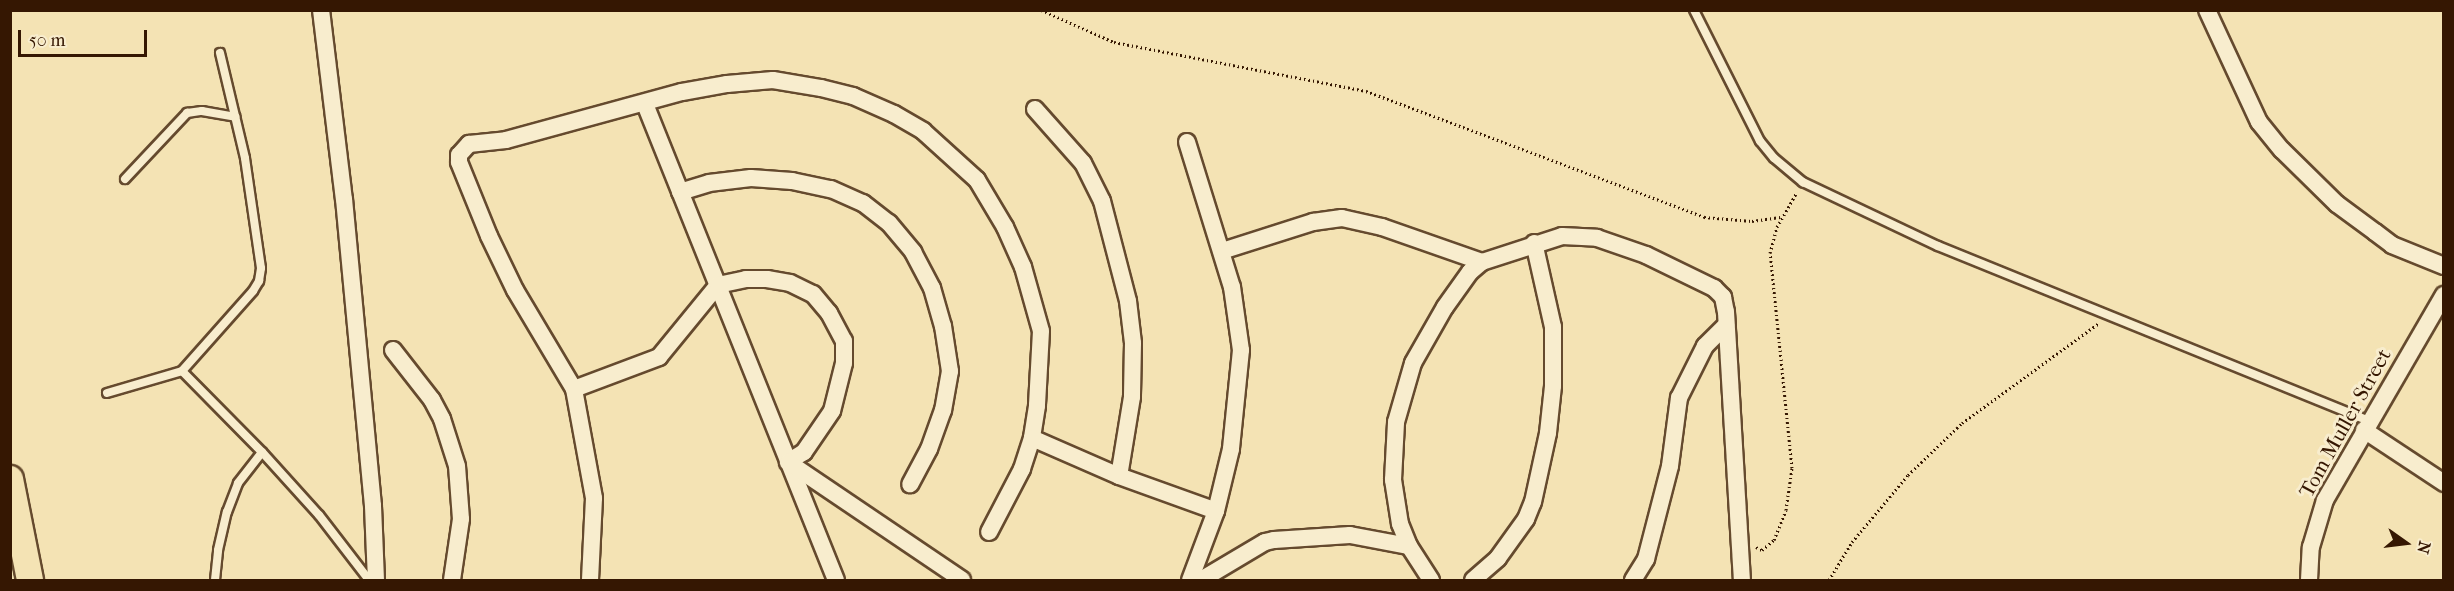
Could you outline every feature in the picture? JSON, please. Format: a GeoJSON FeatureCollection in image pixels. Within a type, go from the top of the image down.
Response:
{"type":"FeatureCollection","features":[{"type":"Feature","properties":{"kind":"main road"},"geometry":{"type":"LineString","coordinates":[[10,479],[30,580]]}},
{"type":"Feature","properties":{"kind":"street"},"geometry":{"type":"LineString","coordinates":[[321,10],[344,199],[373,506],[376,580]]}},
{"type":"Feature","properties":{"kind":"street"},"geometry":{"type":"LineString","coordinates":[[2207,10],[2259,122],[2282,150],[2337,204],[2392,245],[2444,266]]}},
{"type":"Feature","properties":{"kind":"street"},"geometry":{"type":"LineString","coordinates":[[590,580],[594,498],[574,389],[515,290],[489,236],[459,162],[459,155],[469,144],[506,140],[645,104],[682,92],[773,80],[853,96],[894,114],[923,131],[977,180],[1005,227],[1023,267],[1041,331],[1037,406],[1032,438],[1022,469],[989,532]]}},
{"type":"Feature","properties":{"kind":"street"},"geometry":{"type":"LineString","coordinates":[[645,104],[836,580]]}},
{"type":"Feature","properties":{"kind":"street"},"geometry":{"type":"LineString","coordinates":[[1035,109],[1083,163],[1102,201],[1128,301],[1133,343],[1132,397],[1119,476]]}},
{"type":"Feature","properties":{"kind":"street"},"geometry":{"type":"LineString","coordinates":[[1187,142],[1222,251],[1237,317],[1241,350],[1231,449],[1216,511],[1190,580]]}},
{"type":"Feature","properties":{"kind":"street"},"geometry":{"type":"LineString","coordinates":[[680,192],[709,183],[751,178],[792,181],[831,189],[862,203],[880,216],[913,252],[933,288],[944,326],[950,371],[943,410],[929,449],[910,484]]}},
{"type":"Feature","properties":{"kind":"street"},"geometry":{"type":"LineString","coordinates":[[1222,251],[1313,222],[1342,218],[1382,227],[1482,262]]}},
{"type":"Feature","properties":{"kind":"street"},"geometry":{"type":"LineString","coordinates":[[1431,580],[1409,546],[1400,524],[1393,480],[1393,449],[1400,404],[1413,363],[1461,284],[1482,262],[1534,243],[1562,236],[1587,236],[1646,255],[1718,291],[1724,301],[1742,580]]}},
{"type":"Feature","properties":{"kind":"street"},"geometry":{"type":"LineString","coordinates":[[1473,580],[1498,558],[1526,519],[1533,502],[1548,434],[1552,386],[1552,327],[1534,243]]}},
{"type":"Feature","properties":{"kind":"street"},"geometry":{"type":"LineString","coordinates":[[574,389],[658,357],[718,285],[746,279],[767,279],[790,283],[813,294],[829,314],[844,340],[844,363],[832,411],[804,452],[788,462]]}},
{"type":"Feature","properties":{"kind":"street","name":"Tom Muller Street"},"geometry":{"type":"LineString","coordinates":[[2309,580],[2312,547],[2319,515],[2367,426],[2444,295]]}},
{"type":"Feature","properties":{"kind":"street"},"geometry":{"type":"LineString","coordinates":[[1633,580],[1646,559],[1670,466],[1678,398],[1705,346],[1726,325]]}},
{"type":"Feature","properties":{"kind":"street"},"geometry":{"type":"LineString","coordinates":[[393,350],[432,400],[446,429],[457,466],[462,519],[452,580]]}},
{"type":"Feature","properties":{"kind":"street"},"geometry":{"type":"LineString","coordinates":[[2367,426],[2444,483]]}},
{"type":"Feature","properties":{"kind":"street"},"geometry":{"type":"LineString","coordinates":[[1032,438],[1119,476],[1216,511]]}},
{"type":"Feature","properties":{"kind":"street"},"geometry":{"type":"LineString","coordinates":[[788,462],[962,580]]}},
{"type":"Feature","properties":{"kind":"street"},"geometry":{"type":"LineString","coordinates":[[1202,580],[1265,542],[1274,540],[1350,536],[1409,546]]}},
{"type":"Feature","properties":{"kind":"street"},"geometry":{"type":"LineString","coordinates":[[821,542],[821,580]]}},
{"type":"Feature","properties":{"kind":"lane"},"geometry":{"type":"LineString","coordinates":[[1694,10],[1760,141],[1774,158],[1803,182],[1938,246],[2109,315],[2367,426]]}},
{"type":"Feature","properties":{"kind":"lane"},"geometry":{"type":"LineString","coordinates":[[108,393],[182,370],[253,291],[259,281],[261,268],[245,158],[220,53]]}},
{"type":"Feature","properties":{"kind":"lane"},"geometry":{"type":"LineString","coordinates":[[125,178],[187,113],[202,111],[236,117]]}},
{"type":"Feature","properties":{"kind":"lane"},"geometry":{"type":"LineString","coordinates":[[182,370],[262,452],[319,515],[369,580]]}},
{"type":"Feature","properties":{"kind":"lane"},"geometry":{"type":"LineString","coordinates":[[215,580],[218,550],[226,512],[238,483],[262,452]]}},
{"type":"Feature","properties":{"kind":"path"},"geometry":{"type":"LineString","coordinates":[[1041,10],[1114,42],[1366,91],[1704,217],[1752,221],[1781,217]]}},
{"type":"Feature","properties":{"kind":"path"},"geometry":{"type":"LineString","coordinates":[[1740,539],[1762,550],[1774,540],[1786,510],[1792,468],[1770,253],[1781,217],[1803,182]]}},
{"type":"Feature","properties":{"kind":"path"},"geometry":{"type":"LineString","coordinates":[[1829,580],[1852,542],[1908,475],[1962,423],[2109,315]]}}]}
